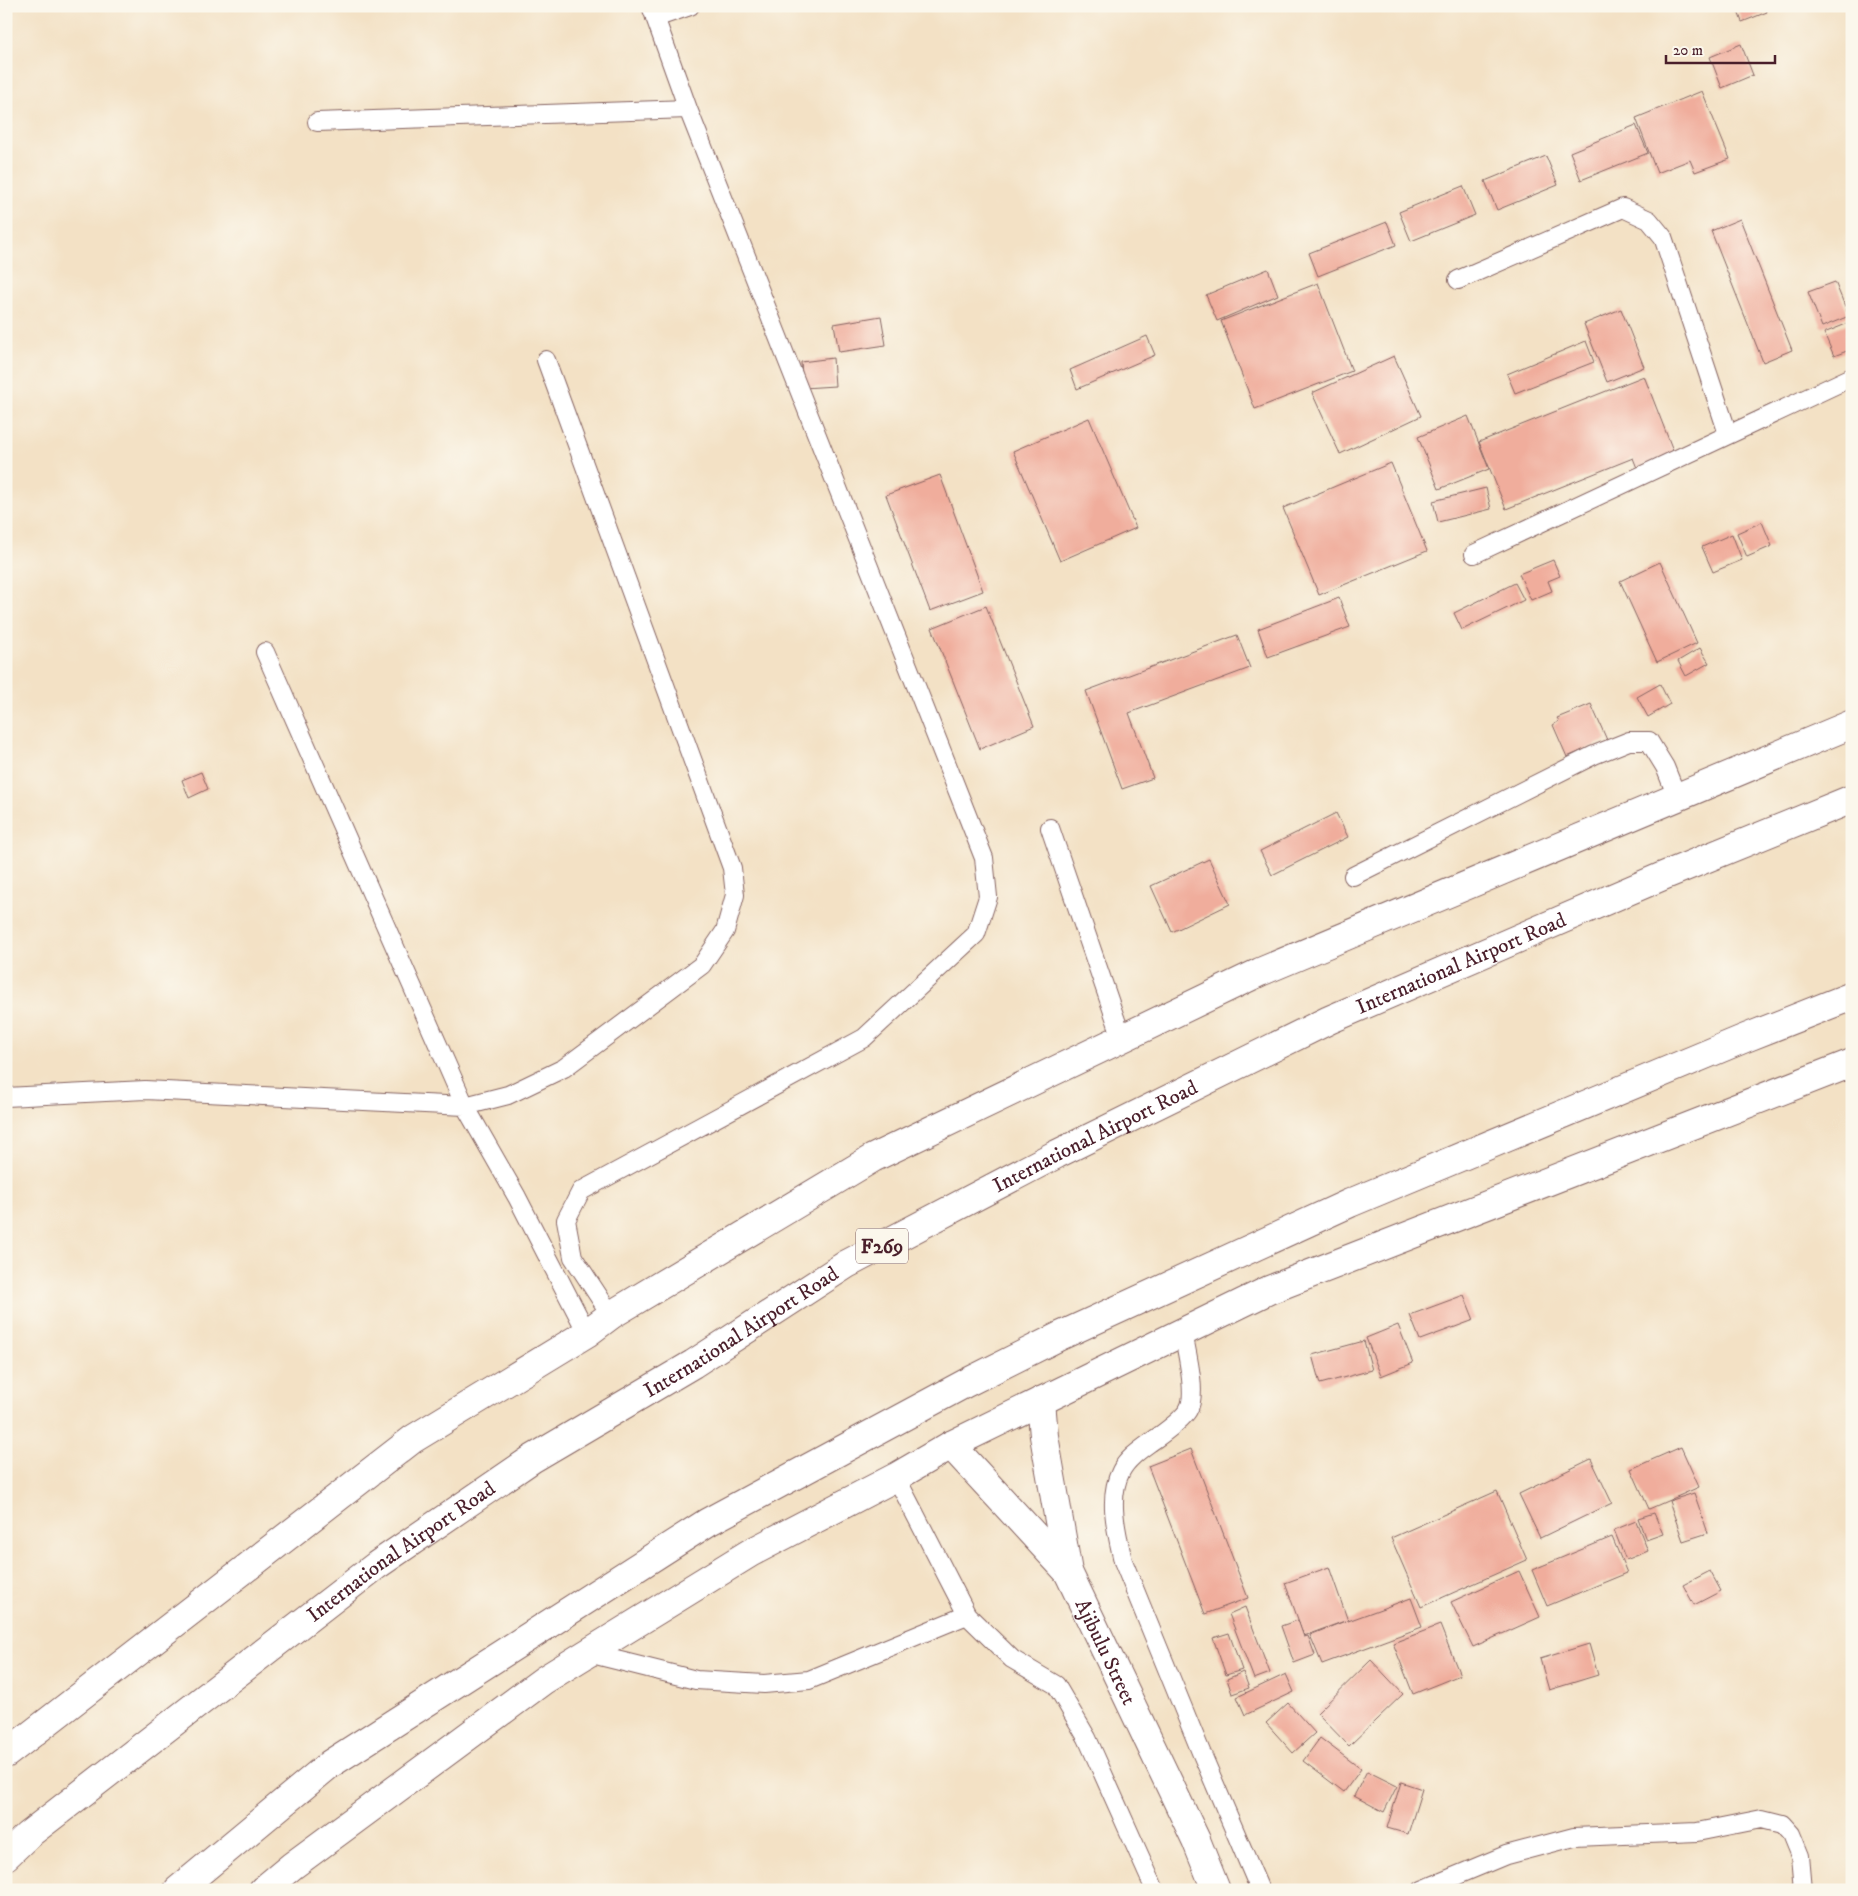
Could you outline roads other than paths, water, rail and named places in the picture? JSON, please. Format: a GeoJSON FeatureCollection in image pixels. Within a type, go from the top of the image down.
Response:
{"type":"FeatureCollection","features":[{"type":"Feature","properties":{"kind":"main road"},"geometry":{"type":"LineString","coordinates":[[6,1754],[413,1439],[587,1333],[611,1315],[873,1158],[1260,972],[1852,724]]}},
{"type":"Feature","properties":{"kind":"main road","name":"International Airport Road"},"geometry":{"type":"LineString","coordinates":[[6,1856],[36,1829],[377,1565],[532,1459],[692,1364],[847,1264],[1057,1154],[1329,1020],[1664,876],[1852,798]]}},
{"type":"Feature","properties":{"kind":"main road"},"geometry":{"type":"LineString","coordinates":[[178,1890],[330,1764],[708,1522],[966,1383],[1069,1332],[1350,1203],[1734,1043],[1852,996]]}},
{"type":"Feature","properties":{"kind":"main road"},"geometry":{"type":"LineString","coordinates":[[263,1890],[292,1866],[544,1680],[750,1553],[951,1445],[1269,1290],[1852,1063]]}},
{"type":"Feature","properties":{"kind":"main road"},"geometry":{"type":"LineString","coordinates":[[1041,1401],[1044,1436],[1068,1572]]}},
{"type":"Feature","properties":{"kind":"main road","name":"Ajibulu Street"},"geometry":{"type":"LineString","coordinates":[[951,1445],[1068,1572],[1196,1840],[1216,1890]]}},
{"type":"Feature","properties":{"kind":"lane"},"geometry":{"type":"LineString","coordinates":[[611,1315],[573,1257],[566,1220],[581,1191],[864,1038],[976,934],[988,897],[984,858],[688,108],[653,12],[690,6]]}},
{"type":"Feature","properties":{"kind":"lane"},"geometry":{"type":"LineString","coordinates":[[317,122],[688,108]]}},
{"type":"Feature","properties":{"kind":"lane"},"geometry":{"type":"LineString","coordinates":[[1458,280],[1623,208],[1649,220],[1663,238],[1728,434]]}},
{"type":"Feature","properties":{"kind":"lane"},"geometry":{"type":"LineString","coordinates":[[6,1097],[145,1090],[465,1106],[508,1095],[564,1068],[702,965],[725,931],[735,895],[732,868],[546,360]]}},
{"type":"Feature","properties":{"kind":"lane"},"geometry":{"type":"LineString","coordinates":[[1474,554],[1852,377]]}},
{"type":"Feature","properties":{"kind":"lane"},"geometry":{"type":"LineString","coordinates":[[265,652],[465,1106],[517,1197],[587,1333]]}},
{"type":"Feature","properties":{"kind":"lane"},"geometry":{"type":"LineString","coordinates":[[1353,876],[1594,756],[1629,741],[1649,742],[1665,767],[1677,797]]}},
{"type":"Feature","properties":{"kind":"lane"},"geometry":{"type":"LineString","coordinates":[[1050,828],[1122,1038]]}},
{"type":"Feature","properties":{"kind":"lane"},"geometry":{"type":"LineString","coordinates":[[1183,1332],[1193,1390],[1189,1410],[1137,1453],[1121,1471],[1114,1492],[1116,1528],[1124,1561],[1201,1752],[1260,1890]]}},
{"type":"Feature","properties":{"kind":"lane"},"geometry":{"type":"LineString","coordinates":[[896,1476],[967,1615],[1012,1658],[1056,1685],[1086,1738],[1155,1890]]}},
{"type":"Feature","properties":{"kind":"lane"},"geometry":{"type":"LineString","coordinates":[[588,1653],[696,1680],[764,1684],[809,1680],[967,1615]]}},
{"type":"Feature","properties":{"kind":"lane"},"geometry":{"type":"LineString","coordinates":[[1422,1890],[1506,1855],[1574,1837],[1697,1832],[1762,1819],[1782,1824],[1791,1834],[1800,1856],[1803,1890]]}}]}
